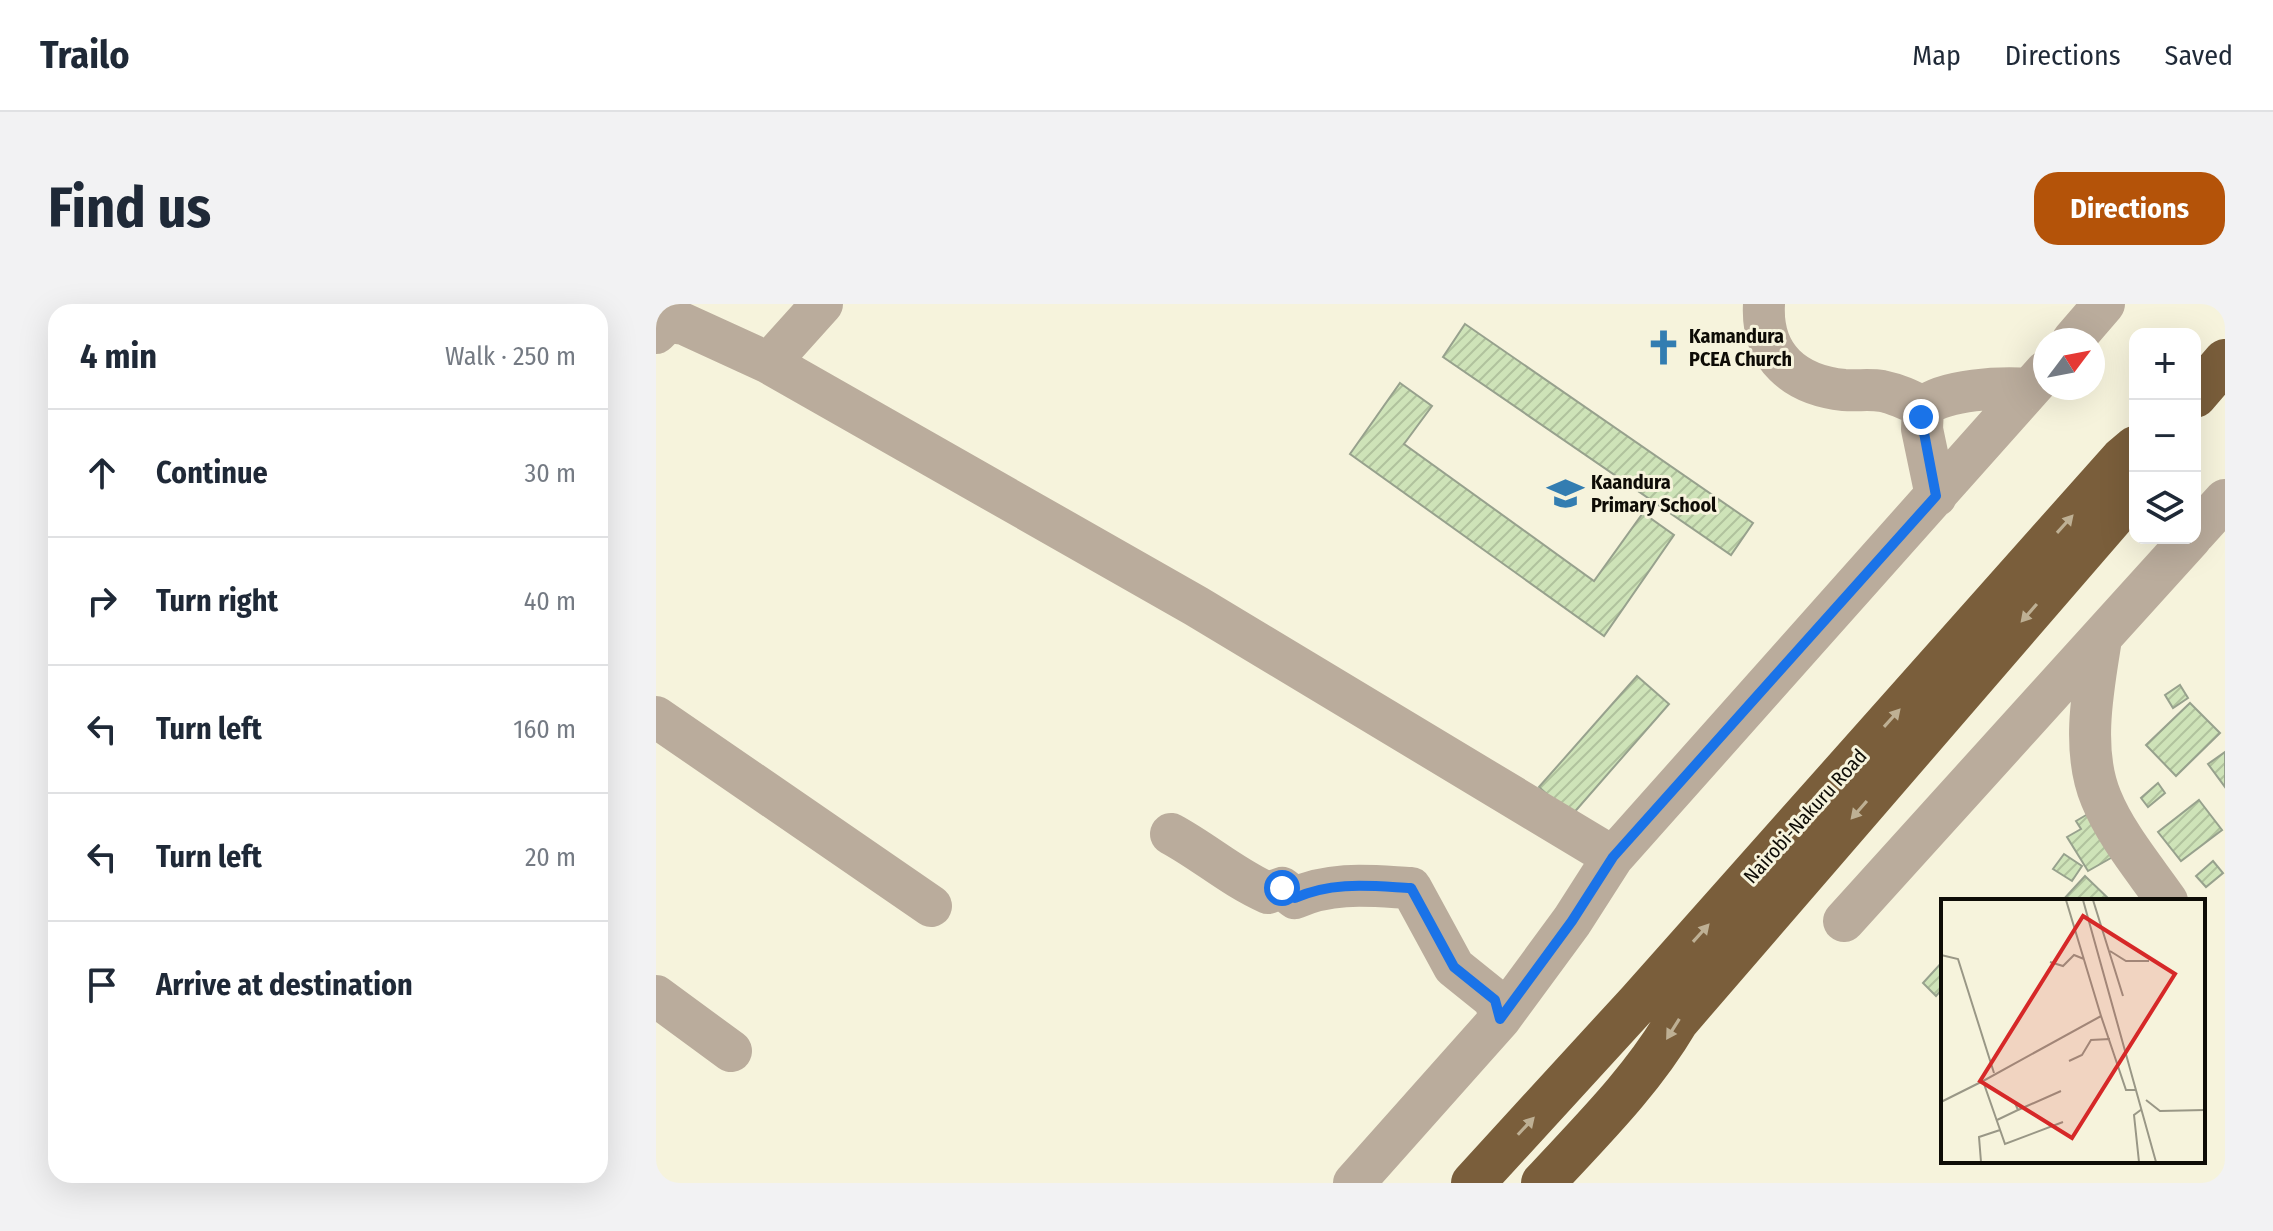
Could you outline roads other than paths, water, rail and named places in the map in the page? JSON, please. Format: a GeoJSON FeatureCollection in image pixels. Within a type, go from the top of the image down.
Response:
{"type":"FeatureCollection","features":[{"type":"Feature","properties":{"kind":"highway"},"geometry":{"type":"LineString","coordinates":[[2201,389],[2225,361]]}},
{"type":"Feature","properties":{"kind":"highway","name":"Nairobi-Nakuru Road"},"geometry":{"type":"LineString","coordinates":[[1473,1183],[1628,1015],[2129,453]]}},
{"type":"Feature","properties":{"kind":"highway","name":"Nairobi-Nakuru Road"},"geometry":{"type":"LineString","coordinates":[[1543,1183],[1633,1085],[1656,1056],[1677,1021],[2129,498]]}},
{"type":"Feature","properties":{"kind":"street"},"geometry":{"type":"LineString","coordinates":[[769,363],[822,304]]}},
{"type":"Feature","properties":{"kind":"street"},"geometry":{"type":"LineString","coordinates":[[1764,304],[1767,333],[1774,350],[1798,378],[1843,390],[1891,393],[1923,407]]}},
{"type":"Feature","properties":{"kind":"street"},"geometry":{"type":"LineString","coordinates":[[2083,328],[2104,304]]}},
{"type":"Feature","properties":{"kind":"street"},"geometry":{"type":"LineString","coordinates":[[660,323],[684,324],[769,363],[1196,606],[1613,857]]}},
{"type":"Feature","properties":{"kind":"street"},"geometry":{"type":"LineString","coordinates":[[1936,496],[1922,429],[1923,407],[1933,399],[1948,395],[2013,388],[2033,382]]}},
{"type":"Feature","properties":{"kind":"street"},"geometry":{"type":"LineString","coordinates":[[1354,1183],[1500,1019],[1572,921],[1613,857],[2033,386]]}},
{"type":"Feature","properties":{"kind":"street"},"geometry":{"type":"LineString","coordinates":[[2201,526],[2225,500]]}},
{"type":"Feature","properties":{"kind":"street"},"geometry":{"type":"LineString","coordinates":[[1844,921],[2186,544]]}},
{"type":"Feature","properties":{"kind":"street"},"geometry":{"type":"LineString","coordinates":[[2101,639],[2093,687],[2091,730],[2093,766],[2100,796],[2115,825],[2166,899]]}},
{"type":"Feature","properties":{"kind":"street"},"geometry":{"type":"LineString","coordinates":[[656,717],[931,906]]}},
{"type":"Feature","properties":{"kind":"street"},"geometry":{"type":"LineString","coordinates":[[1171,834],[1203,851],[1237,879],[1268,893],[1282,888],[1295,898],[1316,889],[1342,885],[1411,888],[1454,967],[1495,1000],[1500,1019]]}},
{"type":"Feature","properties":{"kind":"street"},"geometry":{"type":"LineString","coordinates":[[656,996],[731,1051]]}},
{"type":"Feature","properties":{"kind":"place","name":"Kamandura PCEA Church"},"geometry":{"type":"Point","coordinates":[1663,348]}},
{"type":"Feature","properties":{"kind":"place","name":"Kaandura Primary School"},"geometry":{"type":"Point","coordinates":[1565,493]}}]}
